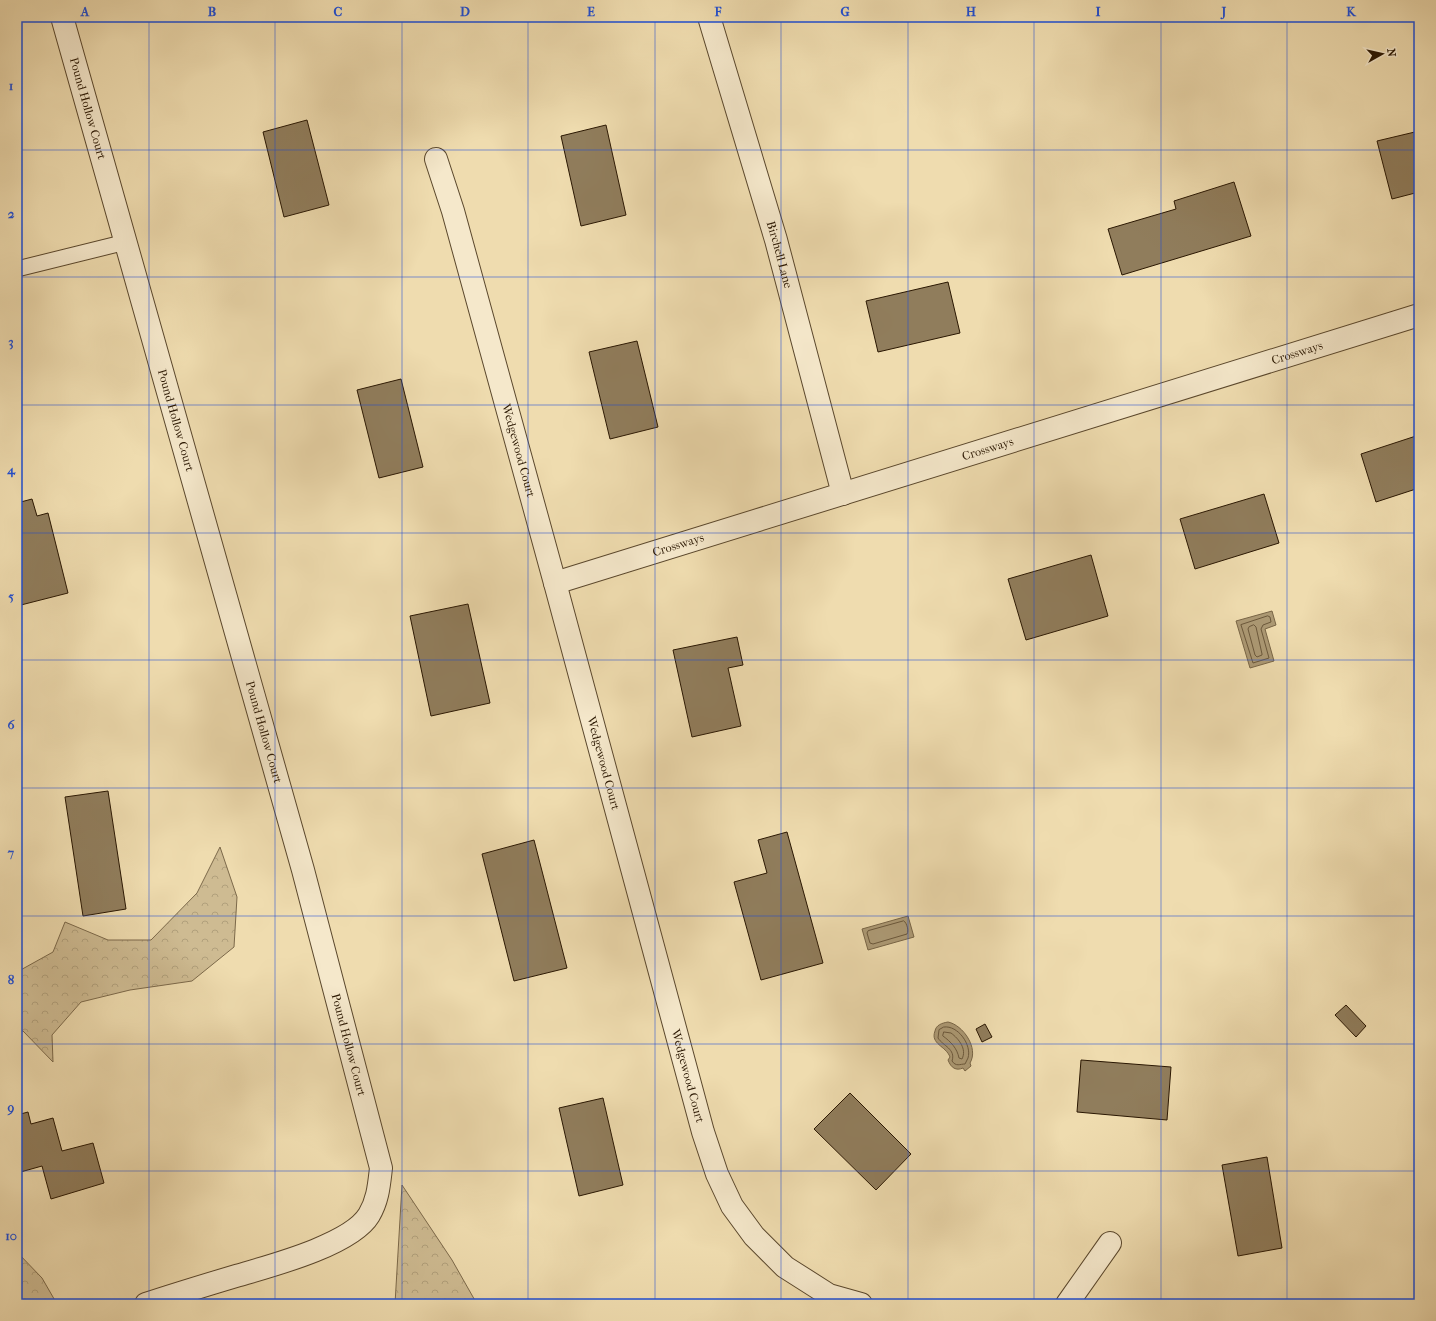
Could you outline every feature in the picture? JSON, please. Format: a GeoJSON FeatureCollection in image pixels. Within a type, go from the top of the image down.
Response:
{"type":"FeatureCollection","features":[{"type":"Feature","properties":{"kind":"street","name":"Pound Hollow Court"},"geometry":{"type":"LineString","coordinates":[[62,17],[303,870],[381,1168],[378,1193],[369,1215],[358,1228],[335,1242],[293,1259],[146,1304]]}},
{"type":"Feature","properties":{"kind":"street","name":"Birchell Lane"},"geometry":{"type":"LineString","coordinates":[[709,17],[776,240],[843,494]]}},
{"type":"Feature","properties":{"kind":"street","name":"Wedgewood Court"},"geometry":{"type":"LineString","coordinates":[[436,159],[453,211],[555,582],[703,1132],[716,1174],[732,1206],[754,1236],[786,1267],[829,1294],[861,1304]]}},
{"type":"Feature","properties":{"kind":"street","name":"Crossways"},"geometry":{"type":"LineString","coordinates":[[555,582],[1419,315]]}},
{"type":"Feature","properties":{"kind":"street"},"geometry":{"type":"LineString","coordinates":[[1067,1304],[1110,1243]]}},
{"type":"Feature","properties":{"kind":"lane"},"geometry":{"type":"LineString","coordinates":[[17,269],[126,242]]}},
{"type":"Feature","properties":{"kind":"green space"},"geometry":{"type":"Polygon","coordinates":[[[220,847],[237,897],[234,947],[192,981],[130,990],[81,1002],[52,1035],[53,1062],[23,1031],[17,1030],[17,972],[53,952],[65,922],[108,940],[151,940],[197,893],[220,847]]]}},
{"type":"Feature","properties":{"kind":"green space"},"geometry":{"type":"Polygon","coordinates":[[[402,1185],[452,1260],[477,1304],[395,1304],[402,1185]]]}},
{"type":"Feature","properties":{"kind":"green space"},"geometry":{"type":"Polygon","coordinates":[[[17,1252],[42,1278],[57,1304],[17,1304],[17,1252]]]}},
{"type":"Feature","properties":{"kind":"water"},"geometry":{"type":"Polygon","coordinates":[[[1272,611],[1276,625],[1265,629],[1274,661],[1250,668],[1236,621],[1272,611]]]}},
{"type":"Feature","properties":{"kind":"water"},"geometry":{"type":"Polygon","coordinates":[[[908,916],[914,937],[868,950],[862,929],[908,916]]]}},
{"type":"Feature","properties":{"kind":"water"},"geometry":{"type":"Polygon","coordinates":[[[948,1022],[954,1024],[964,1032],[971,1044],[971,1066],[965,1071],[963,1068],[956,1069],[952,1067],[948,1060],[950,1057],[948,1053],[936,1042],[934,1035],[937,1027],[948,1022]]]}},
{"type":"Feature","properties":{"kind":"building"},"geometry":{"type":"Polygon","coordinates":[[[307,120],[329,205],[284,217],[263,132],[307,120]]]}},
{"type":"Feature","properties":{"kind":"building"},"geometry":{"type":"Polygon","coordinates":[[[606,125],[626,215],[581,226],[561,136],[606,125]]]}},
{"type":"Feature","properties":{"kind":"building"},"geometry":{"type":"Polygon","coordinates":[[[1419,131],[1419,192],[1392,199],[1377,141],[1419,131]]]}},
{"type":"Feature","properties":{"kind":"building"},"geometry":{"type":"Polygon","coordinates":[[[1234,182],[1251,236],[1122,275],[1108,229],[1176,209],[1174,201],[1234,182]]]}},
{"type":"Feature","properties":{"kind":"building"},"geometry":{"type":"Polygon","coordinates":[[[948,282],[960,333],[878,352],[866,301],[948,282]]]}},
{"type":"Feature","properties":{"kind":"building"},"geometry":{"type":"Polygon","coordinates":[[[637,341],[658,427],[610,439],[589,352],[637,341]]]}},
{"type":"Feature","properties":{"kind":"building"},"geometry":{"type":"Polygon","coordinates":[[[401,379],[423,467],[379,478],[357,390],[401,379]]]}},
{"type":"Feature","properties":{"kind":"building"},"geometry":{"type":"Polygon","coordinates":[[[1419,435],[1419,488],[1376,502],[1361,454],[1419,435]]]}},
{"type":"Feature","properties":{"kind":"building"},"geometry":{"type":"Polygon","coordinates":[[[1264,494],[1279,543],[1195,569],[1180,519],[1264,494]]]}},
{"type":"Feature","properties":{"kind":"building"},"geometry":{"type":"Polygon","coordinates":[[[32,499],[37,516],[48,513],[68,593],[17,606],[17,503],[32,499]]]}},
{"type":"Feature","properties":{"kind":"building"},"geometry":{"type":"Polygon","coordinates":[[[1091,555],[1108,616],[1026,640],[1008,579],[1091,555]]]}},
{"type":"Feature","properties":{"kind":"building"},"geometry":{"type":"Polygon","coordinates":[[[468,604],[490,703],[431,716],[410,616],[468,604]]]}},
{"type":"Feature","properties":{"kind":"building"},"geometry":{"type":"Polygon","coordinates":[[[737,637],[743,665],[728,668],[741,726],[692,737],[673,650],[737,637]]]}},
{"type":"Feature","properties":{"kind":"building"},"geometry":{"type":"Polygon","coordinates":[[[108,791],[126,909],[83,916],[65,797],[108,791]]]}},
{"type":"Feature","properties":{"kind":"building"},"geometry":{"type":"Polygon","coordinates":[[[787,832],[823,963],[761,980],[734,882],[767,873],[758,840],[787,832]]]}},
{"type":"Feature","properties":{"kind":"building"},"geometry":{"type":"Polygon","coordinates":[[[534,840],[567,968],[514,981],[482,854],[534,840]]]}},
{"type":"Feature","properties":{"kind":"building"},"geometry":{"type":"Polygon","coordinates":[[[1346,1005],[1366,1026],[1356,1037],[1335,1015],[1346,1005]]]}},
{"type":"Feature","properties":{"kind":"building"},"geometry":{"type":"Polygon","coordinates":[[[985,1024],[992,1037],[982,1042],[976,1029],[985,1024]]]}},
{"type":"Feature","properties":{"kind":"building"},"geometry":{"type":"Polygon","coordinates":[[[1081,1060],[1171,1067],[1167,1120],[1077,1112],[1081,1060]]]}},
{"type":"Feature","properties":{"kind":"building"},"geometry":{"type":"Polygon","coordinates":[[[850,1093],[911,1154],[876,1190],[814,1129],[850,1093]]]}},
{"type":"Feature","properties":{"kind":"building"},"geometry":{"type":"Polygon","coordinates":[[[603,1098],[623,1185],[579,1196],[559,1108],[603,1098]]]}},
{"type":"Feature","properties":{"kind":"building"},"geometry":{"type":"Polygon","coordinates":[[[28,1112],[31,1124],[53,1118],[62,1151],[93,1143],[104,1183],[51,1199],[42,1166],[17,1173],[17,1115],[28,1112]]]}},
{"type":"Feature","properties":{"kind":"building"},"geometry":{"type":"Polygon","coordinates":[[[1267,1157],[1282,1248],[1238,1256],[1222,1165],[1267,1157]]]}}]}
